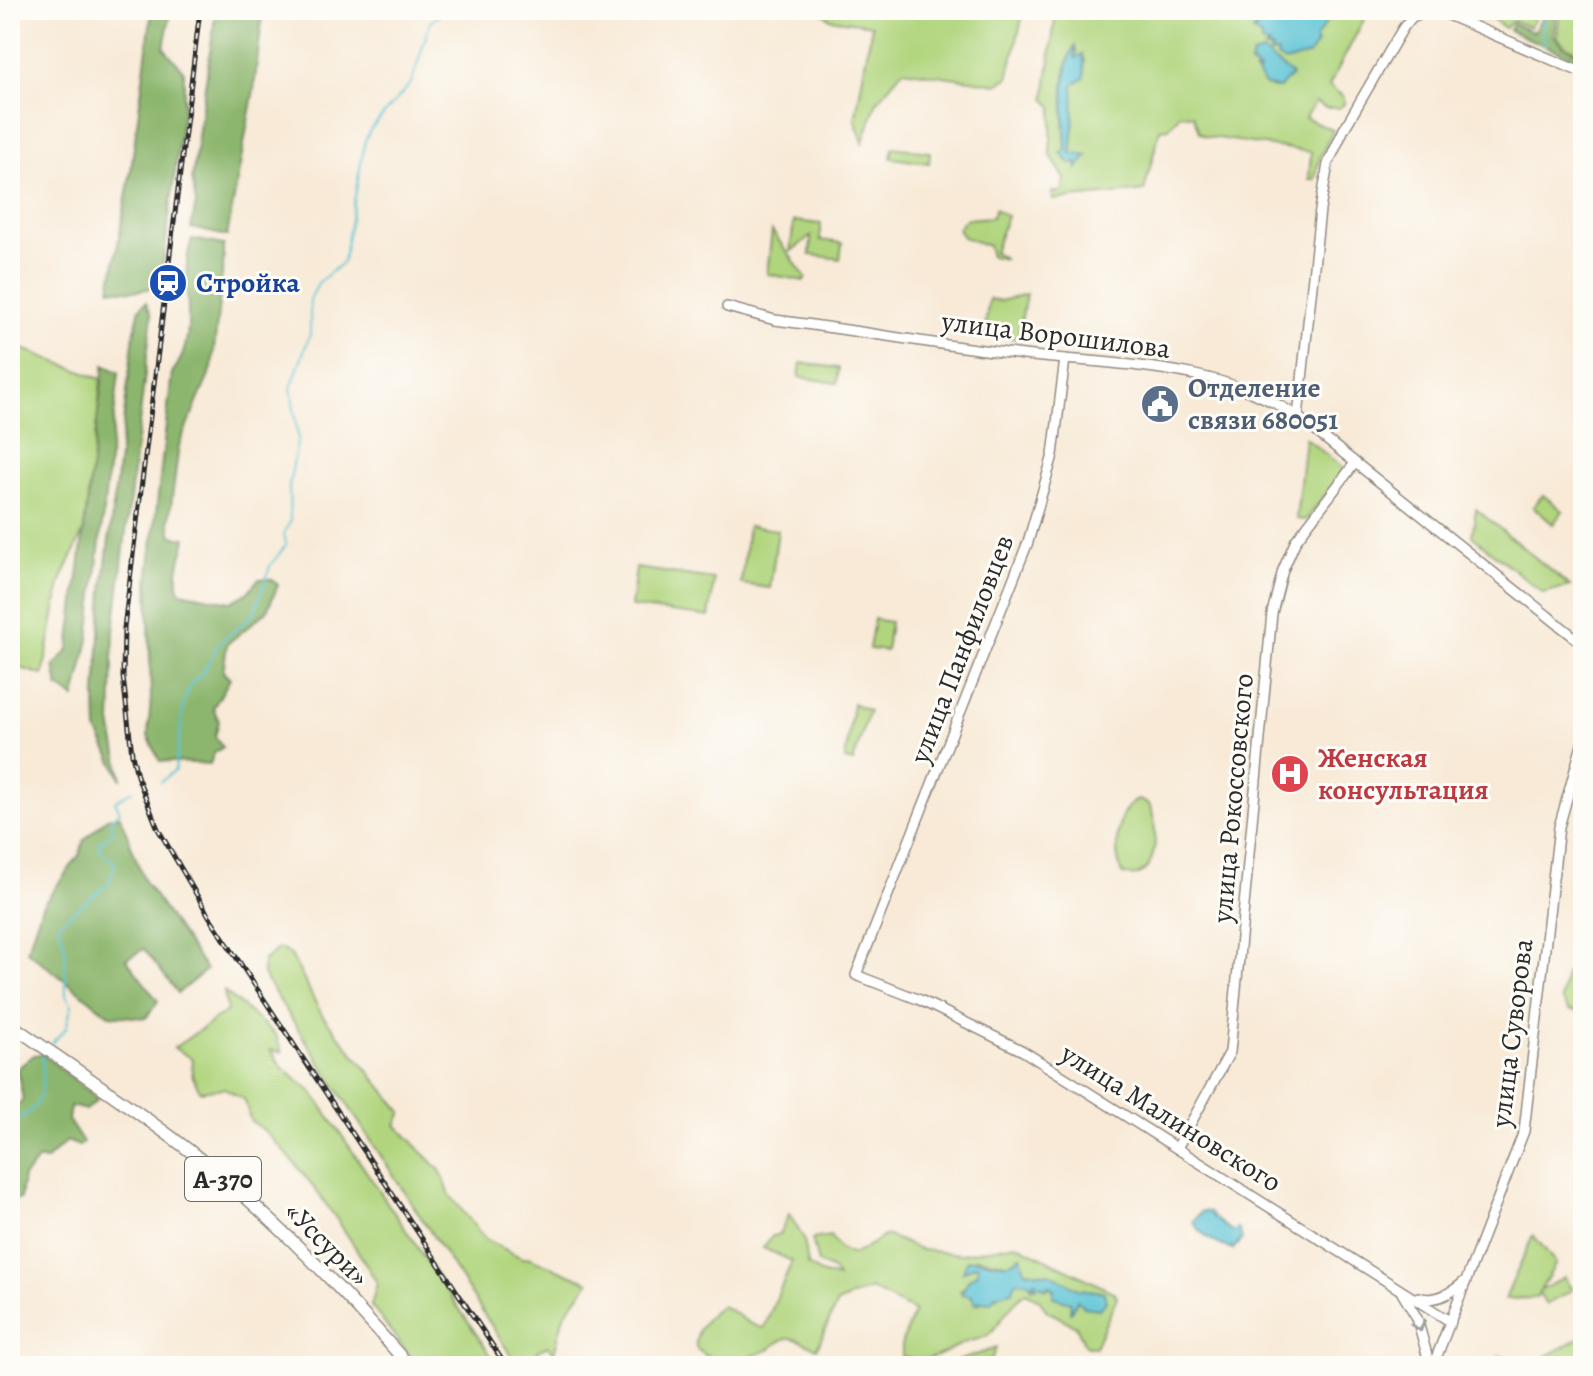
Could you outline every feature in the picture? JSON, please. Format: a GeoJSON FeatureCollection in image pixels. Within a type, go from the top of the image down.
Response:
{"type":"FeatureCollection","features":[{"type":"Feature","properties":{"kind":"highway","name":"«Уссури»"},"geometry":{"type":"LineString","coordinates":[[10,1024],[159,1128],[240,1193],[315,1264],[409,1366]]}},
{"type":"Feature","properties":{"kind":"street"},"geometry":{"type":"LineString","coordinates":[[1298,417],[1320,210],[1328,164],[1393,41],[1412,17],[1424,12],[1443,13],[1583,73]]}},
{"type":"Feature","properties":{"kind":"street","name":"улица Ворошилова"},"geometry":{"type":"LineString","coordinates":[[727,307],[768,319],[1223,380],[1274,401],[1298,417],[1583,644]]}},
{"type":"Feature","properties":{"kind":"street","name":"улица Панфиловцев"},"geometry":{"type":"LineString","coordinates":[[856,975],[1037,517],[1056,438],[1065,359]]}},
{"type":"Feature","properties":{"kind":"street","name":"улица Рокоссовского"},"geometry":{"type":"LineString","coordinates":[[1177,1148],[1230,1052],[1272,613],[1283,570],[1296,540],[1355,463]]}},
{"type":"Feature","properties":{"kind":"street","name":"улица Суворова"},"geometry":{"type":"LineString","coordinates":[[1431,1366],[1515,1162],[1526,1123],[1557,836],[1566,793],[1583,741]]}},
{"type":"Feature","properties":{"kind":"street","name":"улица Малиновского"},"geometry":{"type":"LineString","coordinates":[[856,975],[920,1000],[996,1036],[1451,1322]]}},
{"type":"Feature","properties":{"kind":"street"},"geometry":{"type":"LineString","coordinates":[[1400,1290],[1427,1300],[1452,1294],[1468,1278]]}},
{"type":"Feature","properties":{"kind":"street"},"geometry":{"type":"LineString","coordinates":[[1400,1290],[1417,1318],[1431,1366]]}},
{"type":"Feature","properties":{"kind":"green space"},"geometry":{"type":"Polygon","coordinates":[[[152,10],[171,10],[164,48],[184,71],[184,103],[160,286],[138,291],[110,289],[131,170],[152,10]]]}},
{"type":"Feature","properties":{"kind":"green space"},"geometry":{"type":"Polygon","coordinates":[[[216,10],[263,10],[254,89],[227,236],[191,228],[196,203],[192,179],[216,10]]]}},
{"type":"Feature","properties":{"kind":"green space"},"geometry":{"type":"Polygon","coordinates":[[[820,10],[1024,10],[1008,78],[997,84],[903,70],[877,101],[863,142],[855,120],[872,25],[830,19],[820,10]]]}},
{"type":"Feature","properties":{"kind":"green space"},"geometry":{"type":"Polygon","coordinates":[[[1029,10],[1232,10],[1250,23],[1269,46],[1267,49],[1289,58],[1314,39],[1331,15],[1328,10],[1369,10],[1329,86],[1344,97],[1344,104],[1339,108],[1326,108],[1315,102],[1305,118],[1333,130],[1320,157],[1315,179],[1309,179],[1311,152],[1205,136],[1199,132],[1193,115],[1180,114],[1169,128],[1160,129],[1144,191],[1053,200],[1052,192],[1062,192],[1065,179],[1050,154],[1053,107],[1045,99],[1053,15],[1029,10]],[[1074,47],[1064,84],[1066,151],[1062,152],[1066,160],[1068,158],[1078,166],[1087,157],[1071,153],[1073,129],[1069,102],[1085,59],[1075,58],[1077,51],[1074,47]],[[1263,52],[1252,55],[1250,65],[1258,69],[1258,75],[1265,85],[1276,89],[1291,77],[1263,52]]]}},
{"type":"Feature","properties":{"kind":"green space"},"geometry":{"type":"Polygon","coordinates":[[[1488,10],[1539,10],[1530,27],[1513,21],[1505,28],[1486,14],[1488,10]]]}},
{"type":"Feature","properties":{"kind":"green space"},"geometry":{"type":"Polygon","coordinates":[[[1548,10],[1557,10],[1554,36],[1564,47],[1583,55],[1583,62],[1509,30],[1513,24],[1533,32],[1548,10]]]}},
{"type":"Feature","properties":{"kind":"green space"},"geometry":{"type":"Polygon","coordinates":[[[1560,10],[1583,10],[1583,53],[1566,46],[1557,37],[1560,10]]]}},
{"type":"Feature","properties":{"kind":"green space"},"geometry":{"type":"Polygon","coordinates":[[[893,147],[930,152],[929,163],[891,158],[893,147]]]}},
{"type":"Feature","properties":{"kind":"green space"},"geometry":{"type":"Polygon","coordinates":[[[995,209],[1007,216],[994,252],[1005,259],[991,256],[988,246],[963,237],[958,229],[965,219],[992,217],[995,209]]]}},
{"type":"Feature","properties":{"kind":"green space"},"geometry":{"type":"Polygon","coordinates":[[[794,221],[821,224],[820,240],[842,243],[840,259],[810,255],[811,236],[790,252],[794,221]]]}},
{"type":"Feature","properties":{"kind":"green space"},"geometry":{"type":"Polygon","coordinates":[[[772,231],[806,278],[804,281],[767,274],[772,231]]]}},
{"type":"Feature","properties":{"kind":"green space"},"geometry":{"type":"Polygon","coordinates":[[[192,239],[224,245],[224,256],[212,368],[179,445],[169,521],[172,536],[186,538],[178,585],[180,592],[231,602],[247,593],[259,579],[271,579],[278,585],[267,611],[227,644],[223,672],[230,679],[213,708],[219,721],[215,737],[223,747],[214,753],[210,764],[160,761],[148,736],[151,698],[148,583],[172,373],[186,341],[188,256],[192,239]]]}},
{"type":"Feature","properties":{"kind":"green space"},"geometry":{"type":"Polygon","coordinates":[[[1026,294],[1018,339],[984,334],[989,299],[1001,301],[1026,294]]]}},
{"type":"Feature","properties":{"kind":"green space"},"geometry":{"type":"Polygon","coordinates":[[[146,302],[152,315],[114,631],[111,723],[122,780],[97,730],[96,695],[103,589],[134,334],[140,308],[146,302]]]}},
{"type":"Feature","properties":{"kind":"green space"},"geometry":{"type":"Polygon","coordinates":[[[10,344],[101,379],[88,521],[60,583],[43,675],[10,665],[10,344]]]}},
{"type":"Feature","properties":{"kind":"green space"},"geometry":{"type":"Polygon","coordinates":[[[801,363],[839,368],[837,383],[799,377],[801,363]]]}},
{"type":"Feature","properties":{"kind":"green space"},"geometry":{"type":"Polygon","coordinates":[[[104,365],[119,372],[89,639],[75,698],[58,687],[54,666],[69,650],[104,365]]]}},
{"type":"Feature","properties":{"kind":"green space"},"geometry":{"type":"Polygon","coordinates":[[[1305,438],[1345,469],[1306,520],[1296,519],[1305,438]]]}},
{"type":"Feature","properties":{"kind":"green space"},"geometry":{"type":"Polygon","coordinates":[[[1543,495],[1563,511],[1553,524],[1533,507],[1543,495]]]}},
{"type":"Feature","properties":{"kind":"green space"},"geometry":{"type":"Polygon","coordinates":[[[1476,509],[1570,586],[1543,593],[1472,536],[1476,509]]]}},
{"type":"Feature","properties":{"kind":"green space"},"geometry":{"type":"Polygon","coordinates":[[[748,526],[778,530],[770,588],[741,584],[748,526]]]}},
{"type":"Feature","properties":{"kind":"green space"},"geometry":{"type":"Polygon","coordinates":[[[636,568],[714,579],[709,617],[631,607],[636,568]]]}},
{"type":"Feature","properties":{"kind":"green space"},"geometry":{"type":"Polygon","coordinates":[[[874,619],[890,622],[886,651],[869,649],[874,619]]]}},
{"type":"Feature","properties":{"kind":"green space"},"geometry":{"type":"Polygon","coordinates":[[[853,703],[869,711],[853,762],[845,760],[853,703]]]}},
{"type":"Feature","properties":{"kind":"green space"},"geometry":{"type":"Polygon","coordinates":[[[1139,800],[1149,804],[1153,814],[1154,852],[1144,871],[1135,875],[1123,874],[1117,856],[1120,821],[1131,804],[1139,800]]]}},
{"type":"Feature","properties":{"kind":"green space"},"geometry":{"type":"Polygon","coordinates":[[[120,816],[145,882],[206,970],[178,993],[144,949],[126,959],[158,1001],[146,1018],[109,1015],[27,951],[42,906],[80,854],[84,840],[107,818],[120,816]]]}},
{"type":"Feature","properties":{"kind":"green space"},"geometry":{"type":"Polygon","coordinates":[[[279,948],[291,955],[322,1015],[402,1112],[396,1125],[440,1170],[450,1195],[486,1240],[524,1259],[528,1257],[589,1282],[564,1315],[554,1353],[548,1346],[539,1350],[534,1361],[522,1364],[514,1360],[263,975],[263,961],[279,948]]]}},
{"type":"Feature","properties":{"kind":"green space"},"geometry":{"type":"Polygon","coordinates":[[[1577,967],[1583,968],[1583,1013],[1569,1010],[1561,999],[1566,974],[1577,967]]]}},
{"type":"Feature","properties":{"kind":"green space"},"geometry":{"type":"Polygon","coordinates":[[[224,991],[276,1035],[282,1052],[270,1050],[283,1068],[313,1093],[498,1366],[418,1366],[371,1306],[377,1283],[352,1242],[302,1172],[250,1120],[245,1100],[224,1088],[200,1091],[192,1075],[193,1059],[174,1048],[227,1011],[224,991]]]}},
{"type":"Feature","properties":{"kind":"green space"},"geometry":{"type":"Polygon","coordinates":[[[43,1054],[98,1099],[86,1110],[70,1106],[68,1120],[83,1143],[79,1146],[67,1141],[45,1161],[39,1159],[23,1177],[20,1199],[10,1201],[10,1115],[23,1099],[17,1069],[34,1055],[43,1054]]]}},
{"type":"Feature","properties":{"kind":"green space"},"geometry":{"type":"Polygon","coordinates":[[[789,1214],[804,1239],[808,1265],[820,1273],[838,1278],[833,1270],[818,1263],[812,1239],[830,1236],[840,1249],[853,1255],[886,1235],[922,1250],[962,1254],[1016,1244],[1115,1293],[1117,1298],[1095,1347],[1085,1345],[1076,1326],[1047,1311],[1039,1299],[1026,1292],[985,1337],[929,1358],[902,1356],[902,1342],[914,1311],[870,1289],[837,1303],[817,1348],[788,1338],[747,1358],[745,1366],[735,1366],[726,1358],[706,1356],[696,1348],[697,1336],[706,1319],[721,1306],[764,1328],[792,1261],[763,1248],[771,1237],[779,1234],[789,1214]],[[1019,1257],[1014,1264],[976,1258],[968,1268],[978,1265],[977,1275],[960,1291],[972,1296],[975,1304],[992,1300],[1017,1281],[1028,1282],[1032,1287],[1036,1280],[1046,1289],[1051,1287],[1061,1299],[1071,1302],[1070,1312],[1078,1300],[1104,1292],[1078,1289],[1051,1274],[1025,1271],[1019,1257]]]}},
{"type":"Feature","properties":{"kind":"green space"},"geometry":{"type":"Polygon","coordinates":[[[1533,1235],[1556,1263],[1540,1291],[1564,1277],[1572,1290],[1546,1305],[1539,1293],[1536,1298],[1505,1299],[1533,1235]]]}},
{"type":"Feature","properties":{"kind":"green space"},"geometry":{"type":"Polygon","coordinates":[[[1583,1336],[1583,1366],[1495,1366],[1499,1356],[1536,1362],[1583,1336]]]}},
{"type":"Feature","properties":{"kind":"green space"},"geometry":{"type":"Polygon","coordinates":[[[996,1348],[989,1366],[942,1366],[996,1348]]]}},
{"type":"Feature","properties":{"kind":"water"},"geometry":{"type":"Polygon","coordinates":[[[1228,10],[1328,10],[1331,15],[1315,39],[1317,43],[1309,55],[1285,62],[1277,57],[1278,53],[1270,54],[1272,49],[1265,48],[1269,45],[1261,43],[1262,37],[1253,32],[1257,29],[1243,16],[1228,10]]]}},
{"type":"Feature","properties":{"kind":"water"},"geometry":{"type":"Polygon","coordinates":[[[1075,46],[1075,58],[1083,54],[1085,77],[1073,85],[1071,153],[1087,156],[1077,169],[1077,162],[1071,164],[1061,153],[1066,150],[1065,81],[1075,46]]]}},
{"type":"Feature","properties":{"kind":"water"},"geometry":{"type":"Polygon","coordinates":[[[1263,52],[1292,75],[1278,89],[1265,85],[1256,73],[1258,69],[1255,71],[1255,66],[1250,65],[1252,55],[1263,52]]]}},
{"type":"Feature","properties":{"kind":"water"},"geometry":{"type":"Polygon","coordinates":[[[1202,1211],[1209,1212],[1234,1232],[1238,1228],[1242,1239],[1233,1249],[1200,1231],[1193,1221],[1202,1211]]]}},
{"type":"Feature","properties":{"kind":"water"},"geometry":{"type":"Polygon","coordinates":[[[1021,1256],[1025,1271],[1051,1274],[1078,1289],[1104,1292],[1106,1302],[1099,1309],[1085,1307],[1077,1300],[1070,1313],[1071,1302],[1053,1297],[1054,1289],[1048,1285],[1046,1289],[1041,1285],[1035,1287],[1036,1280],[1032,1288],[1028,1282],[1017,1281],[1012,1291],[995,1295],[991,1302],[975,1304],[972,1296],[961,1294],[969,1279],[978,1273],[978,1266],[975,1265],[963,1272],[967,1260],[1002,1264],[1021,1256]]]}},
{"type":"Feature","properties":{"kind":"waterway"},"geometry":{"type":"LineString","coordinates":[[161,782],[175,770],[184,702],[191,684],[204,671],[219,643],[254,614],[270,566],[286,545],[284,533],[290,522],[289,486],[298,438],[291,388],[310,334],[310,299],[319,282],[343,262],[365,141],[370,130],[412,82],[430,22],[447,10]]}},
{"type":"Feature","properties":{"kind":"waterway"},"geometry":{"type":"LineString","coordinates":[[1545,10],[1542,30],[1545,46]]}},
{"type":"Feature","properties":{"kind":"waterway"},"geometry":{"type":"LineString","coordinates":[[53,1042],[66,1028],[72,1005],[66,995],[65,946],[58,924],[109,883],[115,863],[101,852],[99,843],[112,834],[111,819],[120,812],[115,801],[132,791]]}},
{"type":"Feature","properties":{"kind":"waterway"},"geometry":{"type":"LineString","coordinates":[[10,1130],[38,1102],[42,1090],[43,1056]]}},
{"type":"Feature","properties":{"kind":"waterway"},"geometry":{"type":"LineString","coordinates":[[1555,1366],[1583,1356]]}},
{"type":"Feature","properties":{"kind":"railway"},"geometry":{"type":"LineString","coordinates":[[200,10],[124,628],[123,677],[132,754],[137,776],[158,829],[209,916],[506,1366]]}},
{"type":"Feature","properties":{"kind":"place","name":"Стройка"},"geometry":{"type":"Point","coordinates":[168,283]}},
{"type":"Feature","properties":{"kind":"place","name":"Отделение связи 680051"},"geometry":{"type":"Point","coordinates":[1160,404]}},
{"type":"Feature","properties":{"kind":"place","name":"Женская консультация"},"geometry":{"type":"Point","coordinates":[1290,774]}}]}
